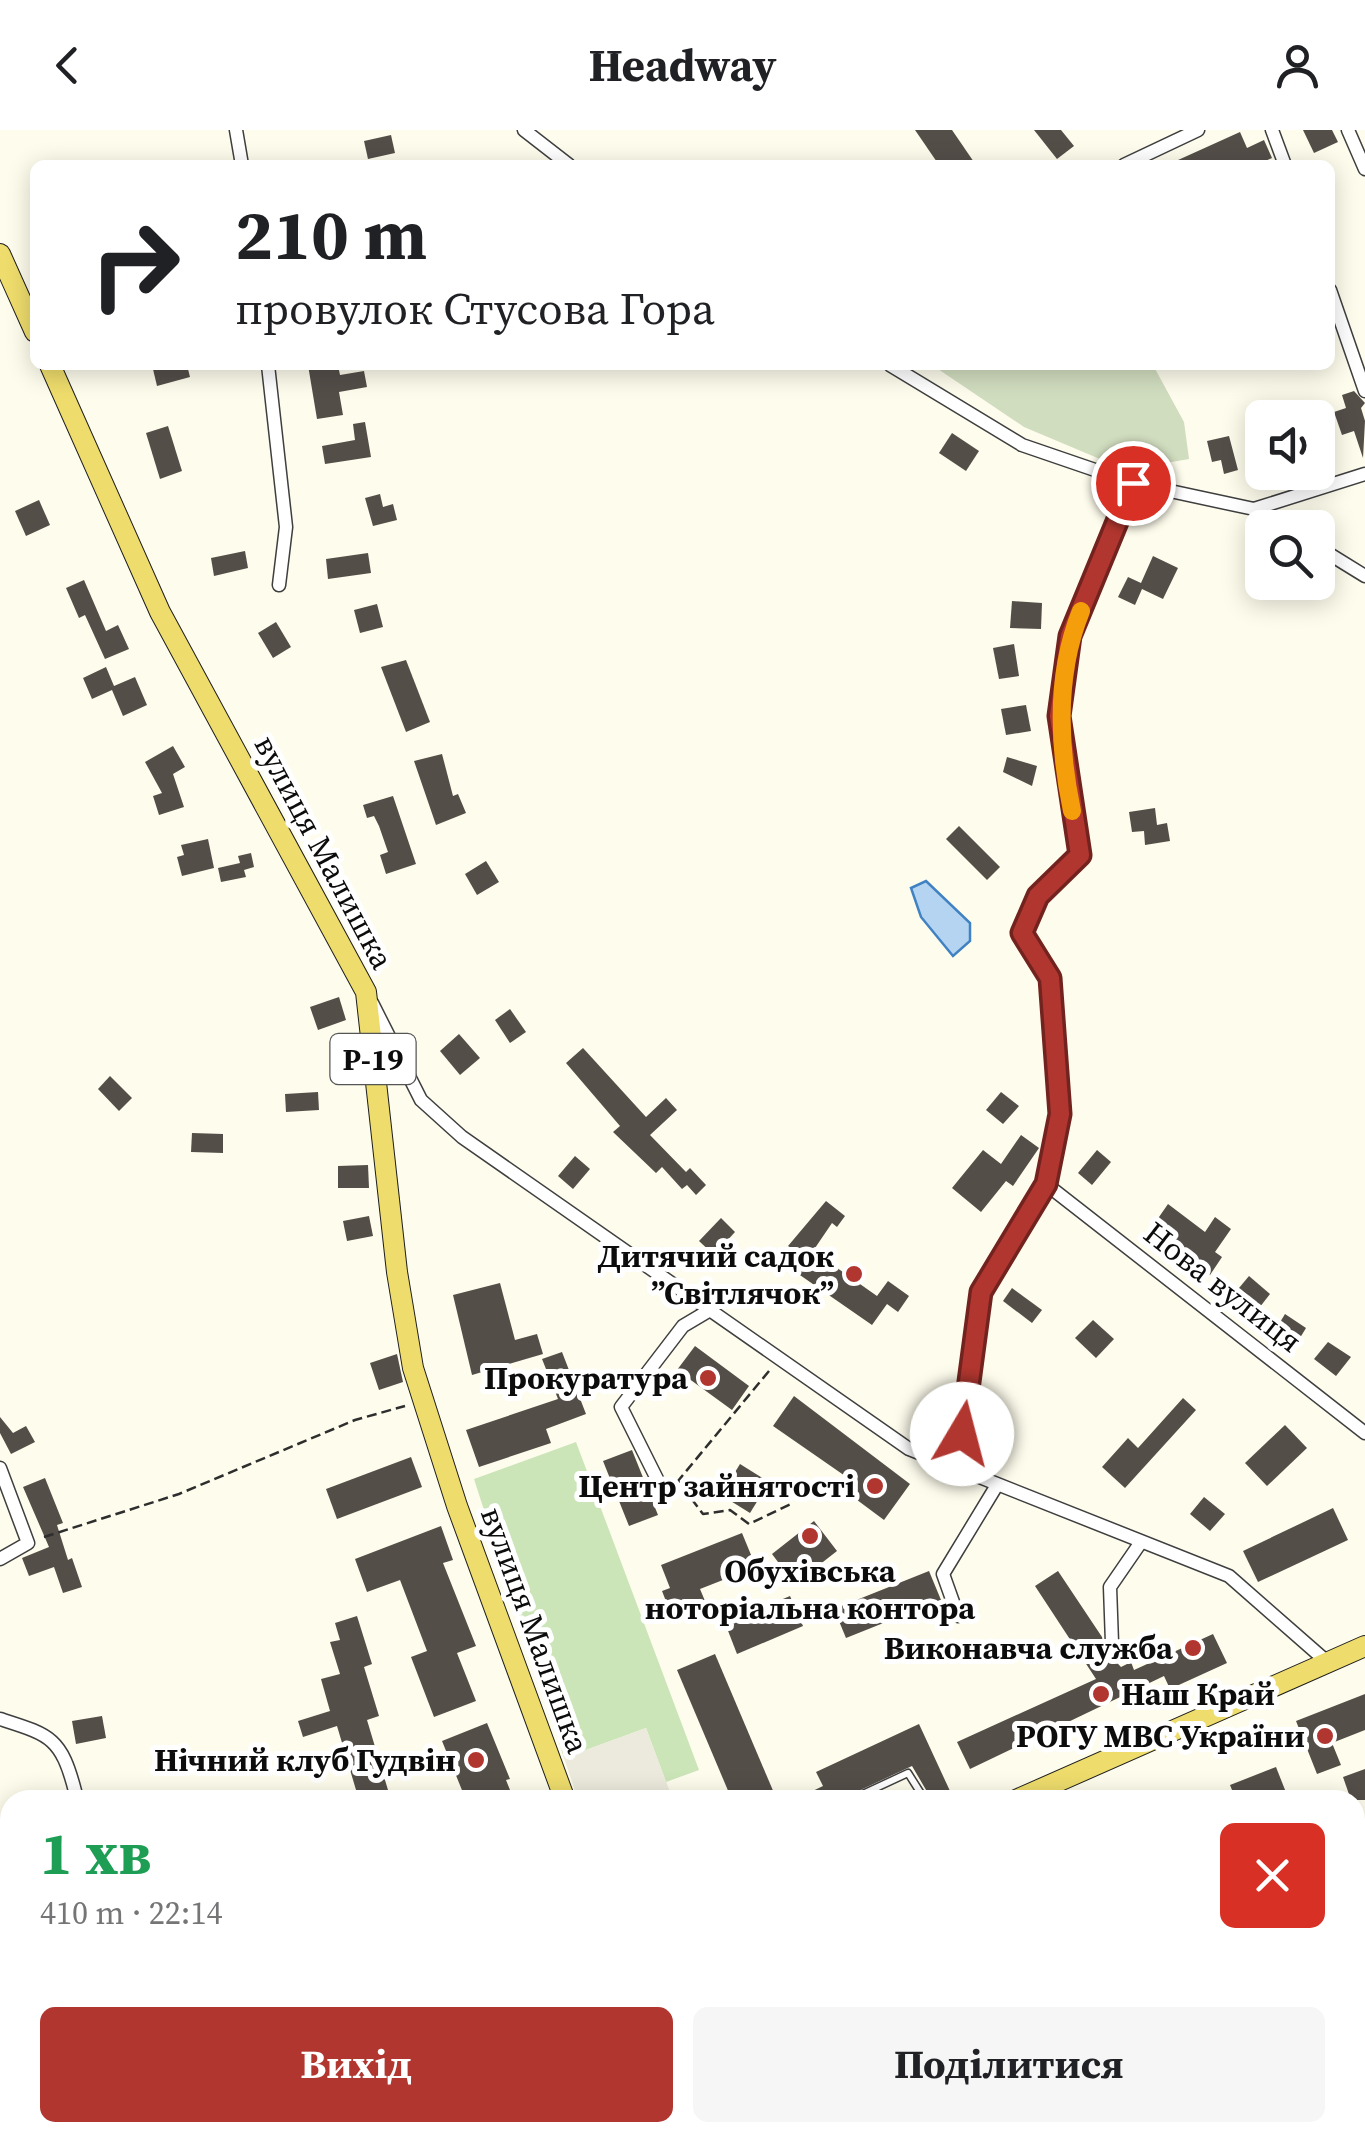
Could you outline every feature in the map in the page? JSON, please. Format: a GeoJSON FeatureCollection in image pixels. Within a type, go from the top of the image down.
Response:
{"type":"FeatureCollection","features":[{"type":"Feature","properties":{"kind":"main road"},"geometry":{"type":"LineString","coordinates":[[0,254],[30,321]]}},
{"type":"Feature","properties":{"kind":"main road","name":"вулиця Малишка"},"geometry":{"type":"LineString","coordinates":[[52,370],[160,612],[366,992],[397,1272],[413,1368],[456,1506],[561,1790]]}},
{"type":"Feature","properties":{"kind":"main road"},"geometry":{"type":"LineString","coordinates":[[1038,1790],[1365,1646]]}},
{"type":"Feature","properties":{"kind":"street"},"geometry":{"type":"LineString","coordinates":[[236,130],[241,160]]}},
{"type":"Feature","properties":{"kind":"street"},"geometry":{"type":"LineString","coordinates":[[524,130],[563,160]]}},
{"type":"Feature","properties":{"kind":"street"},"geometry":{"type":"LineString","coordinates":[[1135,160],[1198,130]]}},
{"type":"Feature","properties":{"kind":"street"},"geometry":{"type":"LineString","coordinates":[[1272,130],[1282,160]]}},
{"type":"Feature","properties":{"kind":"street"},"geometry":{"type":"LineString","coordinates":[[1348,130],[1365,169]]}},
{"type":"Feature","properties":{"kind":"street"},"geometry":{"type":"LineString","coordinates":[[1335,305],[1365,392]]}},
{"type":"Feature","properties":{"kind":"street"},"geometry":{"type":"LineString","coordinates":[[269,370],[286,527],[279,585]]}},
{"type":"Feature","properties":{"kind":"street"},"geometry":{"type":"LineString","coordinates":[[898,370],[1022,444],[1133,483],[1254,509],[1365,474]]}},
{"type":"Feature","properties":{"kind":"street"},"geometry":{"type":"LineString","coordinates":[[957,1470],[981,1292],[1046,1184],[1060,1114],[1059,1059],[1050,978],[1022,933],[1038,896],[1080,855],[1066,774],[1061,700],[1070,636],[1133,483]]}},
{"type":"Feature","properties":{"kind":"street"},"geometry":{"type":"LineString","coordinates":[[1335,557],[1365,576]]}},
{"type":"Feature","properties":{"kind":"street"},"geometry":{"type":"LineString","coordinates":[[366,992],[421,1100],[462,1137],[909,1449],[1229,1576],[1326,1662]]}},
{"type":"Feature","properties":{"kind":"street","name":"Нова вулиця"},"geometry":{"type":"LineString","coordinates":[[1046,1184],[1365,1433]]}},
{"type":"Feature","properties":{"kind":"street"},"geometry":{"type":"LineString","coordinates":[[662,1489],[621,1406],[683,1326],[710,1310]]}},
{"type":"Feature","properties":{"kind":"street"},"geometry":{"type":"LineString","coordinates":[[0,1468],[28,1543],[0,1560]]}},
{"type":"Feature","properties":{"kind":"street"},"geometry":{"type":"LineString","coordinates":[[958,1616],[943,1574],[996,1485]]}},
{"type":"Feature","properties":{"kind":"street"},"geometry":{"type":"LineString","coordinates":[[1112,1644],[1110,1587],[1141,1542]]}},
{"type":"Feature","properties":{"kind":"street"},"geometry":{"type":"LineString","coordinates":[[0,1719],[46,1733],[67,1762],[75,1790]]}},
{"type":"Feature","properties":{"kind":"lane"},"geometry":{"type":"LineString","coordinates":[[871,1790],[908,1772],[919,1790]]}},
{"type":"Feature","properties":{"kind":"path"},"geometry":{"type":"LineString","coordinates":[[779,1358],[678,1480],[702,1514],[730,1510],[749,1524],[791,1504]]}},
{"type":"Feature","properties":{"kind":"path"},"geometry":{"type":"LineString","coordinates":[[28,1543],[179,1494],[403,1403],[409,1415]]}},
{"type":"Feature","properties":{"kind":"green space"},"geometry":{"type":"Polygon","coordinates":[[[939,370],[1156,370],[1184,422],[1189,459],[1126,470],[1024,427],[939,370]]]}},
{"type":"Feature","properties":{"kind":"green space"},"geometry":{"type":"Polygon","coordinates":[[[576,1442],[699,1770],[666,1782],[646,1728],[564,1758],[474,1479],[576,1442]]]}},
{"type":"Feature","properties":{"kind":"shaded area"},"geometry":{"type":"Polygon","coordinates":[[[646,1728],[669,1790],[575,1790],[564,1758],[646,1728]]]}},
{"type":"Feature","properties":{"kind":"water"},"geometry":{"type":"Polygon","coordinates":[[[926,881],[970,923],[970,941],[953,956],[921,917],[911,888],[926,881]]]}},
{"type":"Feature","properties":{"kind":"building"},"geometry":{"type":"Polygon","coordinates":[[[915,130],[952,130],[973,160],[936,160],[915,130]]]}},
{"type":"Feature","properties":{"kind":"building"},"geometry":{"type":"Polygon","coordinates":[[[1034,130],[1061,130],[1074,146],[1057,159],[1034,130]]]}},
{"type":"Feature","properties":{"kind":"building"},"geometry":{"type":"Polygon","coordinates":[[[1303,130],[1332,130],[1338,142],[1314,153],[1303,130]]]}},
{"type":"Feature","properties":{"kind":"building"},"geometry":{"type":"Polygon","coordinates":[[[1240,132],[1247,148],[1264,140],[1272,158],[1267,160],[1178,160],[1240,132]]]}},
{"type":"Feature","properties":{"kind":"building"},"geometry":{"type":"Polygon","coordinates":[[[391,135],[395,153],[368,159],[364,141],[391,135]]]}},
{"type":"Feature","properties":{"kind":"building"},"geometry":{"type":"Polygon","coordinates":[[[153,370],[188,370],[190,377],[157,386],[153,370]]]}},
{"type":"Feature","properties":{"kind":"building"},"geometry":{"type":"Polygon","coordinates":[[[309,370],[339,370],[340,375],[364,371],[367,387],[339,392],[343,415],[317,419],[309,370]]]}},
{"type":"Feature","properties":{"kind":"building"},"geometry":{"type":"Polygon","coordinates":[[[1354,391],[1365,403],[1361,408],[1365,421],[1363,458],[1354,431],[1342,435],[1335,415],[1346,408],[1342,395],[1354,391]]]}},
{"type":"Feature","properties":{"kind":"building"},"geometry":{"type":"Polygon","coordinates":[[[365,422],[371,457],[325,464],[322,446],[355,440],[353,424],[365,422]]]}},
{"type":"Feature","properties":{"kind":"building"},"geometry":{"type":"Polygon","coordinates":[[[168,426],[182,471],[160,479],[146,433],[168,426]]]}},
{"type":"Feature","properties":{"kind":"building"},"geometry":{"type":"Polygon","coordinates":[[[952,433],[979,451],[966,471],[939,453],[952,433]]]}},
{"type":"Feature","properties":{"kind":"building"},"geometry":{"type":"Polygon","coordinates":[[[1229,436],[1238,470],[1224,474],[1221,460],[1212,462],[1207,441],[1229,436]]]}},
{"type":"Feature","properties":{"kind":"building"},"geometry":{"type":"Polygon","coordinates":[[[380,494],[383,507],[393,504],[397,520],[373,526],[365,498],[380,494]]]}},
{"type":"Feature","properties":{"kind":"building"},"geometry":{"type":"Polygon","coordinates":[[[39,500],[50,525],[26,536],[15,511],[39,500]]]}},
{"type":"Feature","properties":{"kind":"building"},"geometry":{"type":"Polygon","coordinates":[[[245,551],[248,568],[214,576],[211,558],[245,551]]]}},
{"type":"Feature","properties":{"kind":"building"},"geometry":{"type":"Polygon","coordinates":[[[368,553],[371,573],[328,579],[326,559],[368,553]]]}},
{"type":"Feature","properties":{"kind":"building"},"geometry":{"type":"Polygon","coordinates":[[[1153,556],[1178,568],[1163,599],[1142,589],[1135,605],[1118,597],[1128,577],[1141,583],[1153,556]]]}},
{"type":"Feature","properties":{"kind":"building"},"geometry":{"type":"Polygon","coordinates":[[[84,580],[106,631],[118,625],[129,649],[105,659],[85,615],[79,618],[66,588],[84,580]]]}},
{"type":"Feature","properties":{"kind":"building"},"geometry":{"type":"Polygon","coordinates":[[[1012,601],[1042,603],[1041,629],[1010,628],[1012,601]]]}},
{"type":"Feature","properties":{"kind":"building"},"geometry":{"type":"Polygon","coordinates":[[[377,604],[383,627],[360,633],[354,610],[377,604]]]}},
{"type":"Feature","properties":{"kind":"building"},"geometry":{"type":"Polygon","coordinates":[[[276,622],[291,647],[273,658],[258,633],[276,622]]]}},
{"type":"Feature","properties":{"kind":"building"},"geometry":{"type":"Polygon","coordinates":[[[1014,644],[1019,676],[999,679],[993,648],[1014,644]]]}},
{"type":"Feature","properties":{"kind":"building"},"geometry":{"type":"Polygon","coordinates":[[[406,660],[430,722],[406,732],[381,667],[406,660]]]}},
{"type":"Feature","properties":{"kind":"building"},"geometry":{"type":"Polygon","coordinates":[[[106,667],[114,686],[135,677],[147,705],[123,716],[112,690],[92,699],[83,678],[106,667]]]}},
{"type":"Feature","properties":{"kind":"building"},"geometry":{"type":"Polygon","coordinates":[[[1026,705],[1031,731],[1006,735],[1001,709],[1026,705]]]}},
{"type":"Feature","properties":{"kind":"building"},"geometry":{"type":"Polygon","coordinates":[[[173,746],[185,767],[173,774],[184,807],[159,815],[153,796],[162,793],[145,762],[173,746]]]}},
{"type":"Feature","properties":{"kind":"building"},"geometry":{"type":"Polygon","coordinates":[[[442,754],[453,796],[458,794],[466,813],[436,825],[414,761],[442,754]]]}},
{"type":"Feature","properties":{"kind":"building"},"geometry":{"type":"Polygon","coordinates":[[[1007,757],[1037,766],[1032,786],[1003,772],[1007,757]]]}},
{"type":"Feature","properties":{"kind":"building"},"geometry":{"type":"Polygon","coordinates":[[[393,796],[416,864],[386,874],[380,855],[388,852],[374,816],[367,818],[363,805],[393,796]]]}},
{"type":"Feature","properties":{"kind":"building"},"geometry":{"type":"Polygon","coordinates":[[[1155,808],[1157,825],[1167,823],[1170,841],[1145,845],[1144,831],[1132,832],[1129,812],[1155,808]]]}},
{"type":"Feature","properties":{"kind":"building"},"geometry":{"type":"Polygon","coordinates":[[[959,826],[1000,867],[987,880],[946,839],[959,826]]]}},
{"type":"Feature","properties":{"kind":"building"},"geometry":{"type":"Polygon","coordinates":[[[208,839],[214,868],[182,876],[177,857],[184,855],[181,845],[208,839]]]}},
{"type":"Feature","properties":{"kind":"building"},"geometry":{"type":"Polygon","coordinates":[[[251,853],[254,867],[244,870],[246,877],[221,882],[218,868],[240,863],[238,856],[251,853]]]}},
{"type":"Feature","properties":{"kind":"building"},"geometry":{"type":"Polygon","coordinates":[[[486,861],[499,882],[477,895],[465,874],[486,861]]]}},
{"type":"Feature","properties":{"kind":"building"},"geometry":{"type":"Polygon","coordinates":[[[339,997],[346,1020],[318,1030],[310,1007],[339,997]]]}},
{"type":"Feature","properties":{"kind":"building"},"geometry":{"type":"Polygon","coordinates":[[[510,1009],[526,1032],[510,1043],[495,1020],[510,1009]]]}},
{"type":"Feature","properties":{"kind":"building"},"geometry":{"type":"Polygon","coordinates":[[[459,1034],[480,1058],[460,1075],[440,1051],[459,1034]]]}},
{"type":"Feature","properties":{"kind":"building"},"geometry":{"type":"Polygon","coordinates":[[[583,1048],[646,1117],[666,1098],[677,1110],[650,1135],[686,1172],[690,1168],[706,1185],[696,1195],[687,1185],[682,1189],[662,1167],[656,1173],[613,1132],[620,1126],[566,1063],[583,1048]]]}},
{"type":"Feature","properties":{"kind":"building"},"geometry":{"type":"Polygon","coordinates":[[[110,1076],[132,1098],[119,1111],[98,1089],[110,1076]]]}},
{"type":"Feature","properties":{"kind":"building"},"geometry":{"type":"Polygon","coordinates":[[[318,1092],[319,1110],[286,1112],[285,1094],[318,1092]]]}},
{"type":"Feature","properties":{"kind":"building"},"geometry":{"type":"Polygon","coordinates":[[[1001,1092],[1019,1106],[1003,1124],[986,1110],[1001,1092]]]}},
{"type":"Feature","properties":{"kind":"building"},"geometry":{"type":"Polygon","coordinates":[[[192,1133],[223,1134],[223,1153],[191,1152],[192,1133]]]}},
{"type":"Feature","properties":{"kind":"building"},"geometry":{"type":"Polygon","coordinates":[[[1021,1135],[1039,1148],[1013,1186],[1006,1181],[981,1212],[952,1188],[983,1150],[1001,1164],[1021,1135]]]}},
{"type":"Feature","properties":{"kind":"building"},"geometry":{"type":"Polygon","coordinates":[[[1097,1150],[1111,1162],[1092,1185],[1078,1173],[1097,1150]]]}},
{"type":"Feature","properties":{"kind":"building"},"geometry":{"type":"Polygon","coordinates":[[[575,1156],[590,1169],[573,1189],[558,1176],[575,1156]]]}},
{"type":"Feature","properties":{"kind":"building"},"geometry":{"type":"Polygon","coordinates":[[[368,1165],[369,1188],[338,1188],[338,1166],[368,1165]]]}},
{"type":"Feature","properties":{"kind":"building"},"geometry":{"type":"Polygon","coordinates":[[[826,1201],[845,1216],[837,1227],[832,1223],[813,1251],[877,1296],[888,1281],[909,1296],[898,1312],[887,1304],[872,1325],[784,1264],[794,1250],[788,1246],[826,1201]]]}},
{"type":"Feature","properties":{"kind":"building"},"geometry":{"type":"Polygon","coordinates":[[[1168,1204],[1205,1232],[1215,1217],[1231,1229],[1215,1252],[1222,1257],[1210,1275],[1150,1230],[1168,1204]]]}},
{"type":"Feature","properties":{"kind":"building"},"geometry":{"type":"Polygon","coordinates":[[[369,1216],[373,1236],[347,1241],[343,1221],[369,1216]]]}},
{"type":"Feature","properties":{"kind":"building"},"geometry":{"type":"Polygon","coordinates":[[[721,1218],[735,1232],[714,1255],[699,1241],[721,1218]]]}},
{"type":"Feature","properties":{"kind":"building"},"geometry":{"type":"Polygon","coordinates":[[[1249,1276],[1270,1294],[1256,1312],[1234,1294],[1249,1276]]]}},
{"type":"Feature","properties":{"kind":"building"},"geometry":{"type":"Polygon","coordinates":[[[500,1283],[515,1340],[537,1334],[543,1354],[472,1375],[453,1295],[500,1283]]]}},
{"type":"Feature","properties":{"kind":"building"},"geometry":{"type":"Polygon","coordinates":[[[1012,1288],[1042,1310],[1032,1323],[1003,1301],[1012,1288]]]}},
{"type":"Feature","properties":{"kind":"building"},"geometry":{"type":"Polygon","coordinates":[[[1285,1314],[1306,1328],[1292,1351],[1271,1337],[1285,1314]]]}},
{"type":"Feature","properties":{"kind":"building"},"geometry":{"type":"Polygon","coordinates":[[[1093,1320],[1114,1339],[1096,1358],[1075,1338],[1093,1320]]]}},
{"type":"Feature","properties":{"kind":"building"},"geometry":{"type":"Polygon","coordinates":[[[1328,1342],[1351,1357],[1336,1376],[1314,1359],[1328,1342]]]}},
{"type":"Feature","properties":{"kind":"building"},"geometry":{"type":"Polygon","coordinates":[[[695,1346],[749,1386],[732,1410],[677,1370],[695,1346]]]}},
{"type":"Feature","properties":{"kind":"building"},"geometry":{"type":"Polygon","coordinates":[[[562,1352],[586,1414],[546,1429],[551,1443],[479,1467],[466,1430],[558,1399],[542,1359],[562,1352]]]}},
{"type":"Feature","properties":{"kind":"building"},"geometry":{"type":"Polygon","coordinates":[[[397,1354],[403,1382],[379,1390],[370,1363],[397,1354]]]}},
{"type":"Feature","properties":{"kind":"building"},"geometry":{"type":"Polygon","coordinates":[[[794,1396],[910,1484],[884,1520],[841,1488],[848,1478],[773,1426],[794,1396]]]}},
{"type":"Feature","properties":{"kind":"building"},"geometry":{"type":"Polygon","coordinates":[[[1183,1398],[1196,1410],[1125,1488],[1102,1467],[1128,1438],[1138,1448],[1183,1398]]]}},
{"type":"Feature","properties":{"kind":"building"},"geometry":{"type":"Polygon","coordinates":[[[0,1417],[13,1433],[26,1426],[35,1442],[11,1454],[0,1433],[0,1417]]]}},
{"type":"Feature","properties":{"kind":"building"},"geometry":{"type":"Polygon","coordinates":[[[1285,1425],[1307,1448],[1267,1486],[1245,1463],[1285,1425]]]}},
{"type":"Feature","properties":{"kind":"building"},"geometry":{"type":"Polygon","coordinates":[[[632,1450],[658,1515],[629,1526],[603,1461],[632,1450]]]}},
{"type":"Feature","properties":{"kind":"building"},"geometry":{"type":"Polygon","coordinates":[[[411,1457],[422,1487],[337,1519],[326,1489],[411,1457]]]}},
{"type":"Feature","properties":{"kind":"building"},"geometry":{"type":"Polygon","coordinates":[[[740,1464],[769,1482],[750,1513],[721,1495],[740,1464]]]}},
{"type":"Feature","properties":{"kind":"building"},"geometry":{"type":"Polygon","coordinates":[[[45,1478],[63,1523],[57,1525],[68,1560],[72,1558],[82,1587],[63,1593],[54,1567],[29,1576],[22,1558],[49,1547],[23,1487],[45,1478]]]}},
{"type":"Feature","properties":{"kind":"building"},"geometry":{"type":"Polygon","coordinates":[[[1204,1497],[1225,1514],[1210,1531],[1190,1514],[1204,1497]]]}},
{"type":"Feature","properties":{"kind":"building"},"geometry":{"type":"Polygon","coordinates":[[[1333,1508],[1348,1540],[1258,1582],[1243,1551],[1333,1508]]]}},
{"type":"Feature","properties":{"kind":"building","name":"Обухівська ноторіальна контора"},"geometry":{"type":"Polygon","coordinates":[[[814,1521],[837,1551],[814,1569],[806,1559],[787,1574],[772,1554],[814,1521]]]}},
{"type":"Feature","properties":{"kind":"building"},"geometry":{"type":"Polygon","coordinates":[[[441,1526],[453,1560],[443,1563],[476,1646],[457,1653],[476,1701],[434,1717],[411,1657],[427,1651],[400,1580],[367,1592],[355,1559],[441,1526]]]}},
{"type":"Feature","properties":{"kind":"building"},"geometry":{"type":"Polygon","coordinates":[[[742,1533],[756,1567],[700,1589],[705,1601],[671,1614],[662,1591],[670,1588],[661,1565],[742,1533]]]}},
{"type":"Feature","properties":{"kind":"building"},"geometry":{"type":"Polygon","coordinates":[[[929,1571],[941,1600],[846,1638],[834,1609],[929,1571]]]}},
{"type":"Feature","properties":{"kind":"building"},"geometry":{"type":"Polygon","coordinates":[[[1058,1571],[1102,1637],[1104,1649],[1121,1667],[1131,1662],[1134,1670],[1213,1634],[1227,1663],[1170,1689],[1164,1676],[970,1769],[957,1742],[1096,1679],[1035,1586],[1058,1571]]]}},
{"type":"Feature","properties":{"kind":"building"},"geometry":{"type":"Polygon","coordinates":[[[790,1596],[803,1626],[737,1654],[725,1623],[790,1596]]]}},
{"type":"Feature","properties":{"kind":"building"},"geometry":{"type":"Polygon","coordinates":[[[357,1616],[372,1664],[364,1667],[379,1716],[367,1720],[388,1790],[356,1790],[337,1726],[303,1737],[298,1721],[330,1711],[321,1679],[340,1674],[330,1642],[340,1640],[335,1623],[357,1616]]]}},
{"type":"Feature","properties":{"kind":"building"},"geometry":{"type":"Polygon","coordinates":[[[715,1654],[773,1790],[728,1790],[677,1670],[715,1654]]]}},
{"type":"Feature","properties":{"kind":"building","name":"РОГУ МВС України"},"geometry":{"type":"Polygon","coordinates":[[[1365,1694],[1365,1730],[1332,1743],[1341,1765],[1317,1774],[1296,1721],[1365,1694]]]}},
{"type":"Feature","properties":{"kind":"building"},"geometry":{"type":"Polygon","coordinates":[[[102,1716],[106,1738],[76,1744],[72,1721],[102,1716]]]}},
{"type":"Feature","properties":{"kind":"building","name":"Нічний клуб Гудвін"},"geometry":{"type":"Polygon","coordinates":[[[487,1723],[510,1779],[506,1780],[510,1790],[462,1790],[442,1741],[487,1723]]]}},
{"type":"Feature","properties":{"kind":"building"},"geometry":{"type":"Polygon","coordinates":[[[919,1724],[950,1790],[926,1790],[912,1766],[860,1790],[815,1790],[823,1786],[816,1772],[919,1724]]]}},
{"type":"Feature","properties":{"kind":"building"},"geometry":{"type":"Polygon","coordinates":[[[1276,1767],[1285,1790],[1232,1790],[1230,1785],[1276,1767]]]}},
{"type":"Feature","properties":{"kind":"building"},"geometry":{"type":"Polygon","coordinates":[[[1365,1769],[1365,1790],[1348,1790],[1343,1777],[1365,1769]]]}},
{"type":"Feature","properties":{"kind":"slow traffic"},"geometry":{"type":"LineString","coordinates":[[1072,811],[1059,716],[1070,636],[1081,611]]}},
{"type":"Feature","properties":{"kind":"place","name":"Дитячий садок ”Світлячок”"},"geometry":{"type":"Point","coordinates":[854,1274]}},
{"type":"Feature","properties":{"kind":"place","name":"Прокуратура"},"geometry":{"type":"Point","coordinates":[708,1378]}},
{"type":"Feature","properties":{"kind":"place","name":"Центр зайнятості"},"geometry":{"type":"Point","coordinates":[875,1486]}},
{"type":"Feature","properties":{"kind":"place","name":"Обухівська ноторіальна контора"},"geometry":{"type":"Point","coordinates":[810,1536]}},
{"type":"Feature","properties":{"kind":"place","name":"Виконавча служба"},"geometry":{"type":"Point","coordinates":[1193,1648]}},
{"type":"Feature","properties":{"kind":"place","name":"Наш Край"},"geometry":{"type":"Point","coordinates":[1101,1694]}},
{"type":"Feature","properties":{"kind":"place","name":"РОГУ МВС України"},"geometry":{"type":"Point","coordinates":[1325,1736]}},
{"type":"Feature","properties":{"kind":"place","name":"Нічний клуб Гудвін"},"geometry":{"type":"Point","coordinates":[476,1760]}},
{"type":"Feature","properties":{"kind":"route"},"geometry":{"type":"LineString","coordinates":[[962,1434],[981,1292],[1046,1184],[1060,1114],[1059,1059],[1050,978],[1022,933],[1038,896],[1080,855],[1059,716],[1070,636],[1133,483]]}}]}
